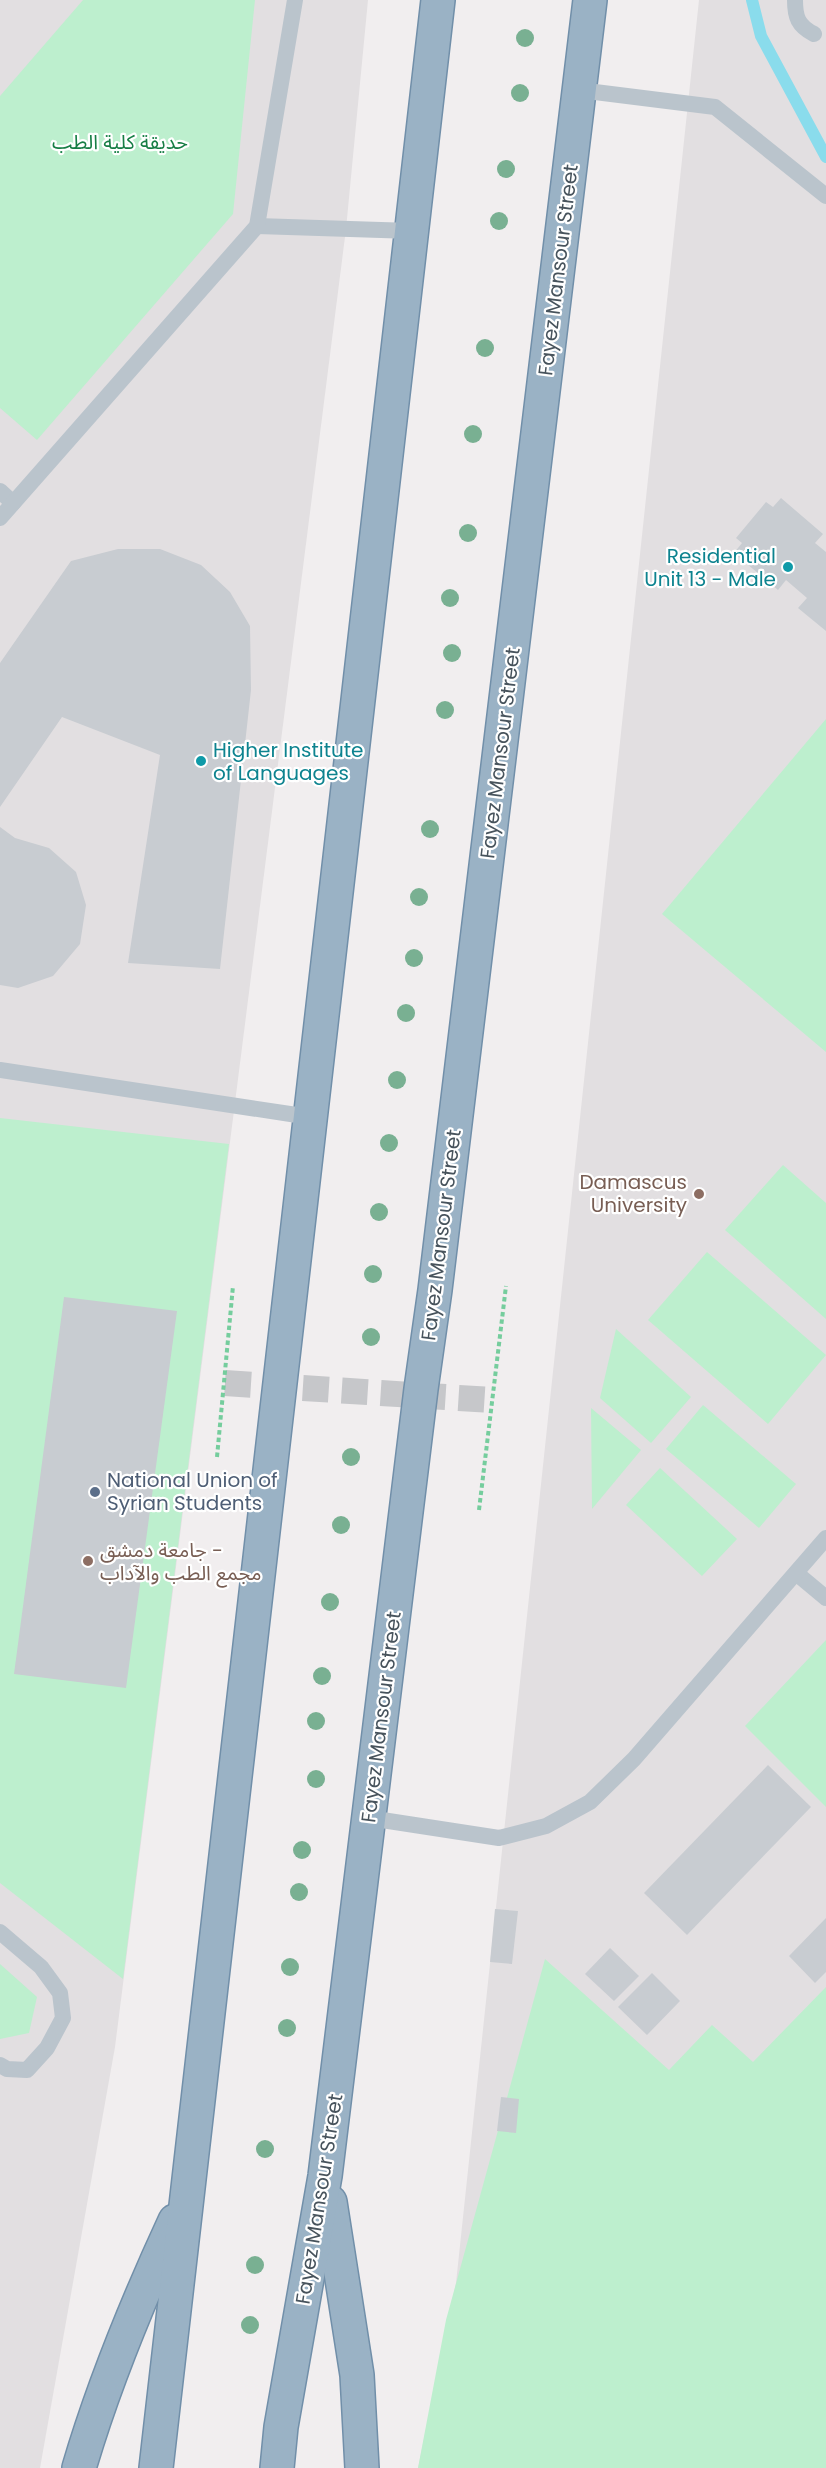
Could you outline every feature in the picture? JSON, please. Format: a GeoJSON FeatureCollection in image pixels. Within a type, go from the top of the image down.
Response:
{"type":"FeatureCollection","features":[{"type":"Feature","properties":{"kind":"highway"},"geometry":{"type":"LineString","coordinates":[[156,2468],[438,0]]}},
{"type":"Feature","properties":{"kind":"highway","name":"Fayez Mansour Street"},"geometry":{"type":"LineString","coordinates":[[277,2468],[281,2427],[325,2176],[590,0]]}},
{"type":"Feature","properties":{"kind":"highway"},"geometry":{"type":"LineString","coordinates":[[325,2176],[357,2375],[362,2468]]}},
{"type":"Feature","properties":{"kind":"highway"},"geometry":{"type":"LineString","coordinates":[[79,2468],[108,2380],[133,2316],[188,2192]]}},
{"type":"Feature","properties":{"kind":"lane"},"geometry":{"type":"LineString","coordinates":[[0,518],[257,226],[295,0]]}},
{"type":"Feature","properties":{"kind":"lane"},"geometry":{"type":"LineString","coordinates":[[795,0],[795,15],[802,27],[814,34]]}},
{"type":"Feature","properties":{"kind":"lane"},"geometry":{"type":"LineString","coordinates":[[579,90],[687,106],[715,107],[826,196]]}},
{"type":"Feature","properties":{"kind":"lane"},"geometry":{"type":"LineString","coordinates":[[257,226],[412,231]]}},
{"type":"Feature","properties":{"kind":"lane"},"geometry":{"type":"LineString","coordinates":[[0,491],[13,503]]}},
{"type":"Feature","properties":{"kind":"lane"},"geometry":{"type":"LineString","coordinates":[[0,1070],[310,1117]]}},
{"type":"Feature","properties":{"kind":"lane"},"geometry":{"type":"LineString","coordinates":[[369,1818],[499,1838],[546,1826],[590,1802],[634,1759],[826,1538]]}},
{"type":"Feature","properties":{"kind":"lane"},"geometry":{"type":"LineString","coordinates":[[796,1573],[826,1598]]}},
{"type":"Feature","properties":{"kind":"lane"},"geometry":{"type":"LineString","coordinates":[[0,1932],[41,1967],[60,1993],[63,2019],[47,2048],[27,2070],[7,2069],[0,2065]]}},
{"type":"Feature","properties":{"kind":"path"},"geometry":{"type":"LineString","coordinates":[[217,1457],[233,1286]]}},
{"type":"Feature","properties":{"kind":"path"},"geometry":{"type":"LineString","coordinates":[[479,1510],[506,1286]]}},
{"type":"Feature","properties":{"kind":"shaded area","name":"جامعة دمشق - مجمع الطب والآداب"},"geometry":{"type":"Polygon","coordinates":[[[0,0],[368,0],[346,229],[115,2047],[40,2468],[0,2468],[0,0]]]}},
{"type":"Feature","properties":{"kind":"shaded area","name":"Damascus University"},"geometry":{"type":"Polygon","coordinates":[[[699,0],[826,0],[826,2468],[418,2468],[456,2283],[699,0]]]}},
{"type":"Feature","properties":{"kind":"green space","name":"حديقة كلية الطب"},"geometry":{"type":"Polygon","coordinates":[[[83,0],[255,0],[233,214],[37,440],[0,408],[0,96],[83,0]]]}},
{"type":"Feature","properties":{"kind":"green space"},"geometry":{"type":"Polygon","coordinates":[[[826,719],[826,1052],[662,914],[826,719]]]}},
{"type":"Feature","properties":{"kind":"green space"},"geometry":{"type":"Polygon","coordinates":[[[0,1118],[229,1144],[123,1979],[0,1883],[0,1118]]]}},
{"type":"Feature","properties":{"kind":"green space"},"geometry":{"type":"Polygon","coordinates":[[[783,1165],[826,1203],[826,1319],[725,1230],[783,1165]]]}},
{"type":"Feature","properties":{"kind":"green space"},"geometry":{"type":"Polygon","coordinates":[[[707,1252],[826,1355],[768,1424],[648,1320],[707,1252]]]}},
{"type":"Feature","properties":{"kind":"green space"},"geometry":{"type":"Polygon","coordinates":[[[616,1329],[691,1397],[651,1443],[600,1398],[616,1329]]]}},
{"type":"Feature","properties":{"kind":"green space"},"geometry":{"type":"Polygon","coordinates":[[[703,1405],[796,1484],[759,1528],[666,1449],[703,1405]]]}},
{"type":"Feature","properties":{"kind":"green space"},"geometry":{"type":"Polygon","coordinates":[[[591,1408],[641,1450],[592,1509],[591,1408]]]}},
{"type":"Feature","properties":{"kind":"green space"},"geometry":{"type":"Polygon","coordinates":[[[660,1468],[737,1539],[702,1576],[626,1505],[660,1468]]]}},
{"type":"Feature","properties":{"kind":"green space"},"geometry":{"type":"Polygon","coordinates":[[[826,1640],[826,1807],[745,1726],[826,1640]]]}},
{"type":"Feature","properties":{"kind":"green space"},"geometry":{"type":"Polygon","coordinates":[[[545,1959],[669,2070],[712,2025],[753,2062],[826,1987],[826,2468],[418,2468],[446,2320],[545,1959]]]}},
{"type":"Feature","properties":{"kind":"green space"},"geometry":{"type":"Polygon","coordinates":[[[0,1964],[37,1997],[29,2033],[0,2039],[0,1964]]]}},
{"type":"Feature","properties":{"kind":"building","name":"Residential Unit 13 - Male"},"geometry":{"type":"Polygon","coordinates":[[[781,498],[823,534],[815,543],[826,552],[826,631],[798,608],[807,598],[786,580],[778,590],[734,553],[742,543],[736,538],[766,502],[773,507],[781,498]]]}},
{"type":"Feature","properties":{"kind":"building","name":"Higher Institute of Languages"},"geometry":{"type":"Polygon","coordinates":[[[118,549],[160,549],[201,565],[230,592],[250,626],[251,690],[220,969],[128,963],[160,755],[62,717],[0,807],[0,663],[71,561],[118,549]]]}},
{"type":"Feature","properties":{"kind":"building"},"geometry":{"type":"Polygon","coordinates":[[[0,827],[15,838],[49,848],[76,872],[86,905],[80,944],[53,976],[18,988],[0,985],[0,827]]]}},
{"type":"Feature","properties":{"kind":"building","name":"National Union of Syrian Students"},"geometry":{"type":"Polygon","coordinates":[[[64,1297],[177,1311],[126,1688],[14,1674],[64,1297]]]}},
{"type":"Feature","properties":{"kind":"building"},"geometry":{"type":"Polygon","coordinates":[[[768,1765],[811,1807],[687,1935],[644,1893],[768,1765]]]}},
{"type":"Feature","properties":{"kind":"building"},"geometry":{"type":"Polygon","coordinates":[[[495,1909],[518,1911],[512,1964],[490,1962],[495,1909]]]}},
{"type":"Feature","properties":{"kind":"building"},"geometry":{"type":"Polygon","coordinates":[[[826,1918],[826,1972],[815,1983],[789,1956],[826,1918]]]}},
{"type":"Feature","properties":{"kind":"building"},"geometry":{"type":"Polygon","coordinates":[[[610,1948],[639,1976],[614,2001],[585,1974],[610,1948]]]}},
{"type":"Feature","properties":{"kind":"building"},"geometry":{"type":"Polygon","coordinates":[[[652,1973],[680,2001],[647,2035],[618,2007],[652,1973]]]}},
{"type":"Feature","properties":{"kind":"building"},"geometry":{"type":"Polygon","coordinates":[[[501,2097],[519,2099],[516,2133],[497,2131],[501,2097]]]}},
{"type":"Feature","properties":{"kind":"waterway"},"geometry":{"type":"LineString","coordinates":[[752,0],[761,36],[826,157]]}},
{"type":"Feature","properties":{"kind":"tunnel"},"geometry":{"type":"LineString","coordinates":[[225,1383],[491,1400]]}},
{"type":"Feature","properties":{"kind":"place","name":"Residential Unit 13 - Male"},"geometry":{"type":"Point","coordinates":[788,567]}},
{"type":"Feature","properties":{"kind":"place","name":"Higher Institute of Languages"},"geometry":{"type":"Point","coordinates":[201,761]}},
{"type":"Feature","properties":{"kind":"place","name":"Damascus University"},"geometry":{"type":"Point","coordinates":[699,1194]}},
{"type":"Feature","properties":{"kind":"place","name":"National Union of Syrian Students"},"geometry":{"type":"Point","coordinates":[95,1492]}},
{"type":"Feature","properties":{"kind":"place","name":"جامعة دمشق - مجمع الطب والآداب"},"geometry":{"type":"Point","coordinates":[88,1561]}}]}
